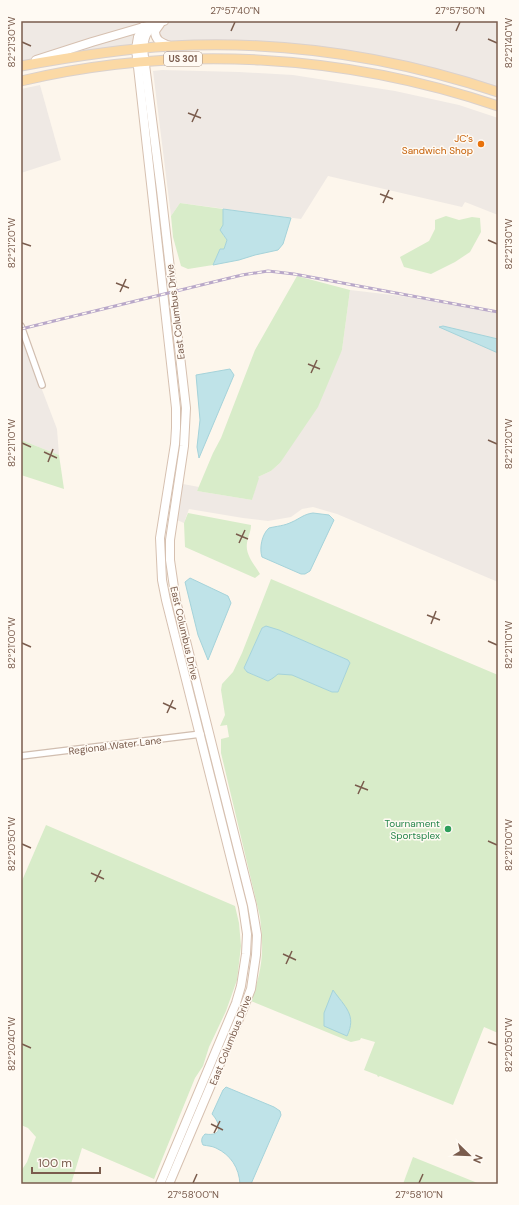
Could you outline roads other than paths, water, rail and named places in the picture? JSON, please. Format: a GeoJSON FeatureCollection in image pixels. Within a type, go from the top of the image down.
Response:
{"type":"FeatureCollection","features":[{"type":"Feature","properties":{"kind":"main road","name":"US 301"},"geometry":{"type":"LineString","coordinates":[[22,66],[109,52],[170,46],[220,45],[280,48],[344,54],[414,68],[444,75],[498,92]]}},
{"type":"Feature","properties":{"kind":"main road"},"geometry":{"type":"LineString","coordinates":[[280,48],[280,61]]}},
{"type":"Feature","properties":{"kind":"main road","name":"US 301"},"geometry":{"type":"LineString","coordinates":[[21,82],[77,70],[141,62],[220,58],[280,61],[357,70],[412,81],[498,106]]}},
{"type":"Feature","properties":{"kind":"street"},"geometry":{"type":"LineString","coordinates":[[22,66],[85,44],[160,22]]}},
{"type":"Feature","properties":{"kind":"street"},"geometry":{"type":"LineString","coordinates":[[160,22],[155,35],[160,42],[170,46]]}},
{"type":"Feature","properties":{"kind":"street"},"geometry":{"type":"LineString","coordinates":[[139,49],[149,29],[160,22]]}},
{"type":"Feature","properties":{"kind":"street"},"geometry":{"type":"LineString","coordinates":[[141,62],[138,37],[143,27]]}},
{"type":"Feature","properties":{"kind":"street","name":"East Columbus Drive"},"geometry":{"type":"LineString","coordinates":[[141,62],[161,190],[186,408],[184,446],[170,540],[172,581],[252,905],[257,935],[256,955],[251,989],[169,1184]]}},
{"type":"Feature","properties":{"kind":"street","name":"East Columbus Drive"},"geometry":{"type":"LineString","coordinates":[[141,62],[151,191],[176,408],[175,444],[160,538],[162,580],[243,907],[247,934],[245,969],[236,1004],[160,1184]]}},
{"type":"Feature","properties":{"kind":"street"},"geometry":{"type":"LineString","coordinates":[[412,81],[414,68]]}},
{"type":"Feature","properties":{"kind":"street"},"geometry":{"type":"LineString","coordinates":[[151,191],[161,190]]}},
{"type":"Feature","properties":{"kind":"street"},"geometry":{"type":"LineString","coordinates":[[21,326],[42,385]]}},
{"type":"Feature","properties":{"kind":"street"},"geometry":{"type":"LineString","coordinates":[[166,500],[176,501]]}},
{"type":"Feature","properties":{"kind":"street","name":"Regional Water Lane"},"geometry":{"type":"LineString","coordinates":[[21,756],[209,733]]}},
{"type":"Feature","properties":{"kind":"water"},"geometry":{"type":"Polygon","coordinates":[[[223,209],[291,218],[283,244],[278,250],[213,265],[220,249],[224,249],[227,240],[220,230],[223,225],[223,209]]]}},
{"type":"Feature","properties":{"kind":"water"},"geometry":{"type":"Polygon","coordinates":[[[443,326],[498,339],[498,353],[439,327],[443,326]]]}},
{"type":"Feature","properties":{"kind":"water"},"geometry":{"type":"Polygon","coordinates":[[[230,369],[234,375],[199,458],[197,447],[200,420],[196,375],[230,369]]]}},
{"type":"Feature","properties":{"kind":"water"},"geometry":{"type":"Polygon","coordinates":[[[313,513],[329,515],[334,520],[310,571],[305,574],[301,574],[262,557],[262,541],[269,528],[295,521],[304,515],[313,513]]]}},
{"type":"Feature","properties":{"kind":"water"},"geometry":{"type":"Polygon","coordinates":[[[190,578],[228,596],[231,603],[208,660],[198,635],[185,582],[190,578]]]}},
{"type":"Feature","properties":{"kind":"water"},"geometry":{"type":"Polygon","coordinates":[[[266,626],[279,630],[348,660],[350,663],[338,692],[332,692],[292,675],[278,674],[268,681],[247,672],[244,668],[262,628],[266,626]]]}},
{"type":"Feature","properties":{"kind":"water"},"geometry":{"type":"Polygon","coordinates":[[[333,990],[345,1006],[350,1017],[350,1029],[347,1036],[324,1026],[324,1013],[333,990]]]}},
{"type":"Feature","properties":{"kind":"water"},"geometry":{"type":"Polygon","coordinates":[[[226,1087],[274,1107],[280,1111],[281,1115],[251,1184],[240,1184],[236,1167],[230,1158],[213,1147],[203,1145],[202,1142],[202,1138],[205,1134],[215,1134],[219,1129],[212,1114],[223,1090],[226,1087]]]}},
{"type":"Feature","properties":{"kind":"railway"},"geometry":{"type":"LineString","coordinates":[[21,329],[242,275],[268,271],[294,274],[498,312]]}},
{"type":"Feature","properties":{"kind":"place","name":"JC’s Sandwich Shop"},"geometry":{"type":"Point","coordinates":[481,144]}},
{"type":"Feature","properties":{"kind":"place","name":"Tournament Sportsplex"},"geometry":{"type":"Point","coordinates":[448,829]}}]}
